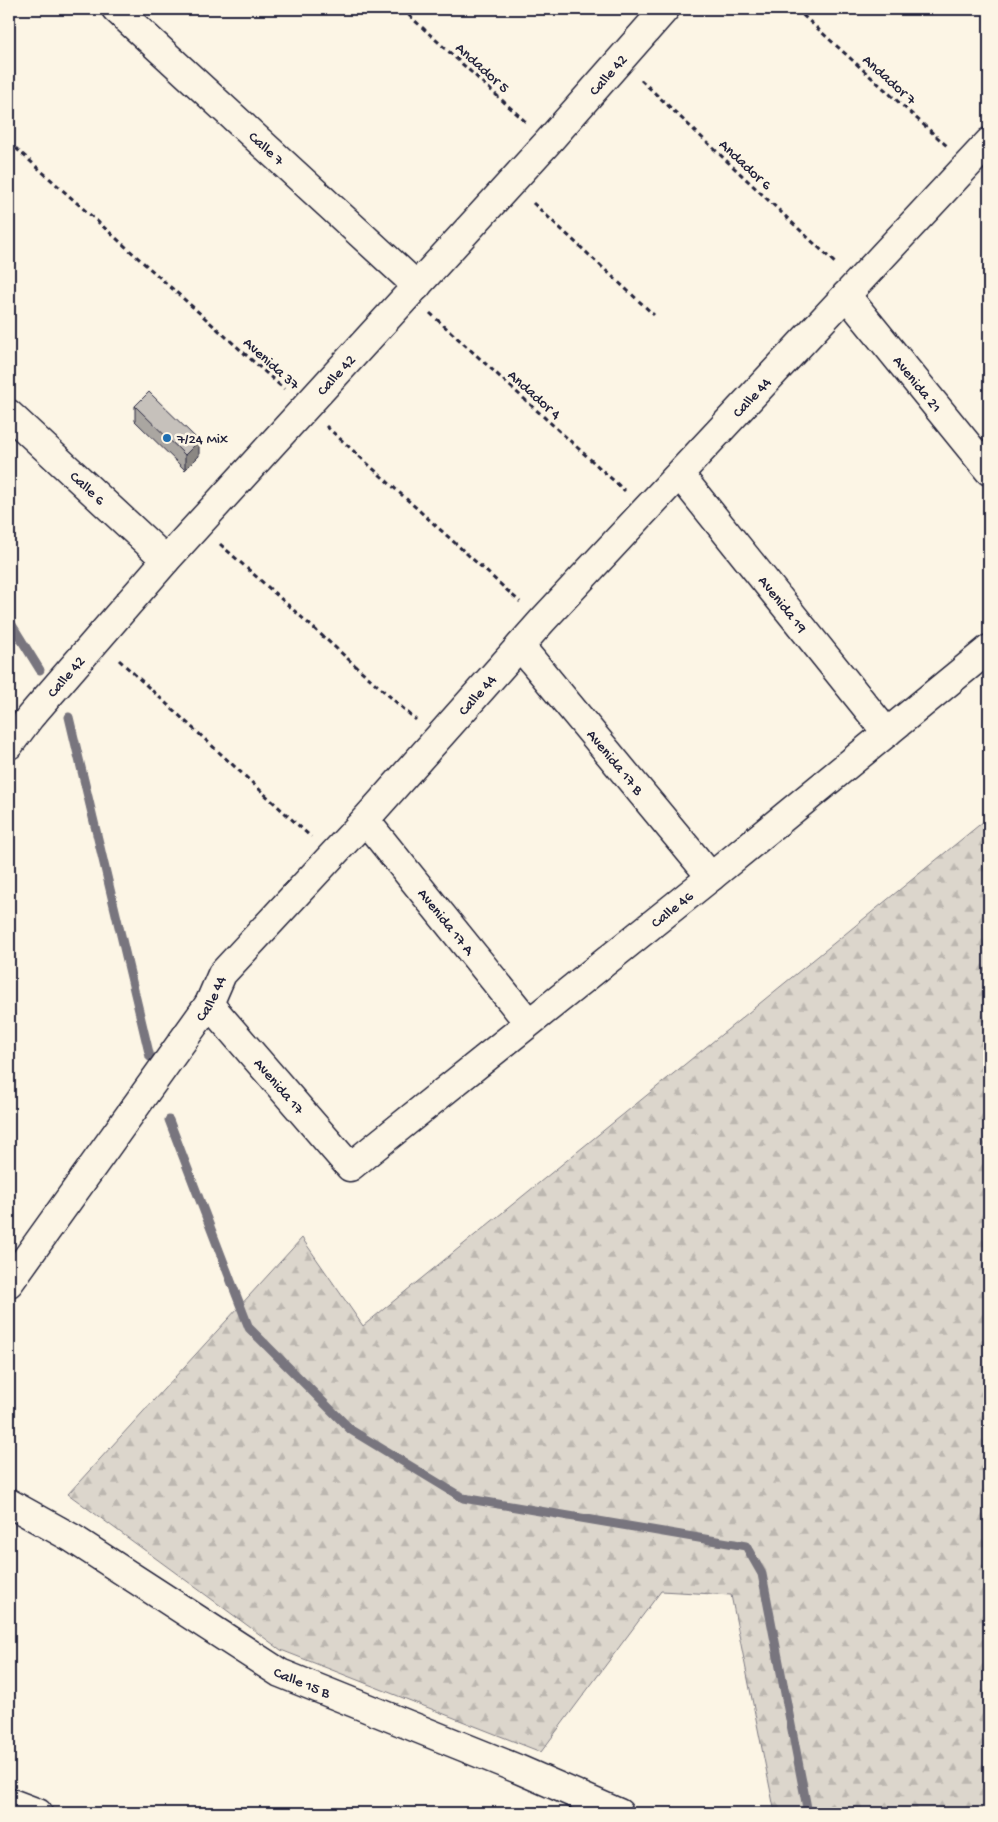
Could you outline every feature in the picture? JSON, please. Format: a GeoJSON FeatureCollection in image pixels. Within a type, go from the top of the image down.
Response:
{"type":"FeatureCollection","features":[{"type":"Feature","properties":{"kind":"street","name":"Calle 7"},"geometry":{"type":"LineString","coordinates":[[117,9],[413,290]]}},
{"type":"Feature","properties":{"kind":"street","name":"Calle 42"},"geometry":{"type":"LineString","coordinates":[[9,745],[30,717],[166,560],[548,142],[665,9]]}},
{"type":"Feature","properties":{"kind":"street","name":"Calle 44"},"geometry":{"type":"LineString","coordinates":[[9,1283],[209,1004],[222,974],[365,820],[542,621],[851,290],[983,152]]}},
{"type":"Feature","properties":{"kind":"street","name":"Avenida 21"},"geometry":{"type":"LineString","coordinates":[[851,290],[989,471]]}},
{"type":"Feature","properties":{"kind":"street","name":"Calle 6"},"geometry":{"type":"LineString","coordinates":[[9,414],[166,560]]}},
{"type":"Feature","properties":{"kind":"street","name":"Avenida 19"},"geometry":{"type":"LineString","coordinates":[[680,475],[888,733]]}},
{"type":"Feature","properties":{"kind":"street","name":"Avenida 17 B"},"geometry":{"type":"LineString","coordinates":[[520,646],[711,877]]}},
{"type":"Feature","properties":{"kind":"street","name":"Calle 46"},"geometry":{"type":"LineString","coordinates":[[350,1167],[528,1022],[711,877],[989,649]]}},
{"type":"Feature","properties":{"kind":"street","name":"Avenida 17 A"},"geometry":{"type":"LineString","coordinates":[[365,820],[528,1022]]}},
{"type":"Feature","properties":{"kind":"street","name":"Avenida 17"},"geometry":{"type":"LineString","coordinates":[[209,1004],[350,1167]]}},
{"type":"Feature","properties":{"kind":"street","name":"Calle 15 B"},"geometry":{"type":"LineString","coordinates":[[9,1503],[72,1538],[280,1673],[518,1769],[619,1813]]}},
{"type":"Feature","properties":{"kind":"street"},"geometry":{"type":"LineString","coordinates":[[9,1802],[38,1813]]}},
{"type":"Feature","properties":{"kind":"path","name":"Andador 5"},"geometry":{"type":"LineString","coordinates":[[402,9],[548,142]]}},
{"type":"Feature","properties":{"kind":"path","name":"Andador 7"},"geometry":{"type":"LineString","coordinates":[[796,9],[983,152]]}},
{"type":"Feature","properties":{"kind":"path","name":"Andador 6"},"geometry":{"type":"LineString","coordinates":[[620,60],[851,290]]}},
{"type":"Feature","properties":{"kind":"path","name":"Avenida 37"},"geometry":{"type":"LineString","coordinates":[[9,142],[542,621]]}},
{"type":"Feature","properties":{"kind":"path"},"geometry":{"type":"LineString","coordinates":[[510,182],[654,315]]}},
{"type":"Feature","properties":{"kind":"path","name":"Andador 4"},"geometry":{"type":"LineString","coordinates":[[413,290],[646,510]]}},
{"type":"Feature","properties":{"kind":"path"},"geometry":{"type":"LineString","coordinates":[[198,525],[437,739]]}},
{"type":"Feature","properties":{"kind":"path"},"geometry":{"type":"LineString","coordinates":[[97,640],[332,856]]}},
{"type":"Feature","properties":{"kind":"green space"},"geometry":{"type":"Polygon","coordinates":[[[989,817],[989,1813],[775,1813],[731,1595],[661,1591],[541,1752],[281,1650],[68,1494],[302,1238],[363,1326],[989,817]]]}},
{"type":"Feature","properties":{"kind":"building"},"geometry":{"type":"Polygon","coordinates":[[[149,392],[199,441],[185,455],[135,406],[149,392]]]}},
{"type":"Feature","properties":{"kind":"waterway"},"geometry":{"type":"LineString","coordinates":[[9,620],[40,670]]}},
{"type":"Feature","properties":{"kind":"waterway"},"geometry":{"type":"LineString","coordinates":[[69,717],[150,1057]]}},
{"type":"Feature","properties":{"kind":"waterway"},"geometry":{"type":"LineString","coordinates":[[169,1120],[249,1328],[351,1430],[463,1498],[746,1546],[762,1574],[808,1813]]}},
{"type":"Feature","properties":{"kind":"place","name":"7/24 Mix"},"geometry":{"type":"Point","coordinates":[167,438]}}]}
